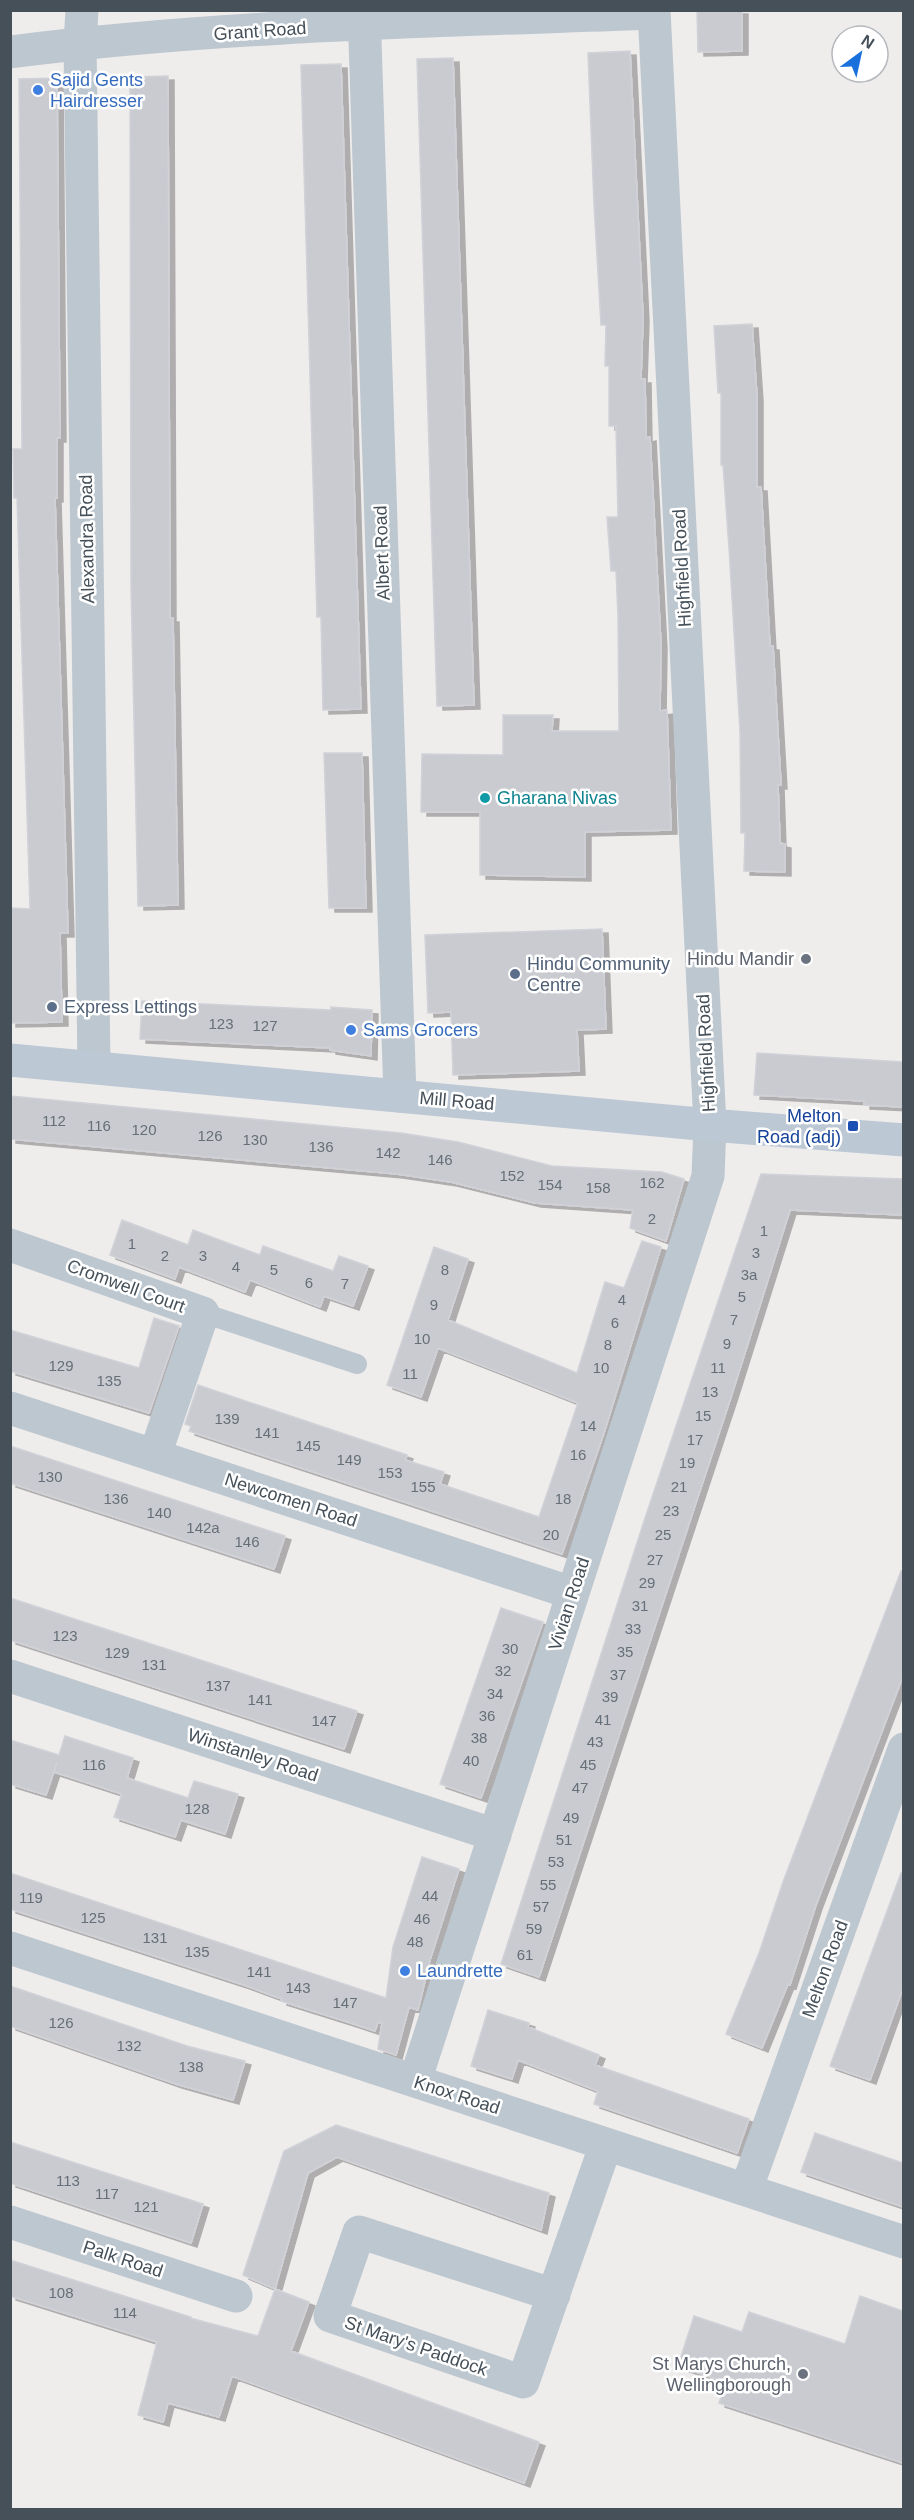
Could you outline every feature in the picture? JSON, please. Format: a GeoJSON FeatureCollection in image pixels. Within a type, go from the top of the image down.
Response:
{"type":"FeatureCollection","features":[{"type":"Feature","properties":{"kind":"street","name":"Alexandra Road"},"geometry":{"type":"LineString","coordinates":[[82,10],[80,43],[94,1067]]}},
{"type":"Feature","properties":{"kind":"street","name":"Grant Road"},"geometry":{"type":"LineString","coordinates":[[10,52],[80,43],[364,17],[654,12]]}},
{"type":"Feature","properties":{"kind":"street","name":"Highfield Road"},"geometry":{"type":"LineString","coordinates":[[654,12],[710,1125]]}},
{"type":"Feature","properties":{"kind":"street","name":"Albert Road"},"geometry":{"type":"LineString","coordinates":[[364,17],[400,1096]]}},
{"type":"Feature","properties":{"kind":"street","name":"Mill Road"},"geometry":{"type":"LineString","coordinates":[[10,1060],[710,1125],[903,1140]]}},
{"type":"Feature","properties":{"kind":"street","name":"Vivian Road"},"geometry":{"type":"LineString","coordinates":[[415,2081],[708,1176],[710,1125]]}},
{"type":"Feature","properties":{"kind":"street","name":"Cromwell Court"},"geometry":{"type":"LineString","coordinates":[[10,1245],[203,1313],[155,1455]]}},
{"type":"Feature","properties":{"kind":"street","name":"Newcomen Road"},"geometry":{"type":"LineString","coordinates":[[10,1408],[572,1593]]}},
{"type":"Feature","properties":{"kind":"street","name":"Winstanley Road"},"geometry":{"type":"LineString","coordinates":[[10,1676],[495,1835]]}},
{"type":"Feature","properties":{"kind":"street","name":"Melton Road"},"geometry":{"type":"LineString","coordinates":[[746,2190],[903,1749]]}},
{"type":"Feature","properties":{"kind":"street","name":"Knox Road"},"geometry":{"type":"LineString","coordinates":[[10,1948],[903,2242]]}},
{"type":"Feature","properties":{"kind":"street","name":"St Mary's Paddock"},"geometry":{"type":"LineString","coordinates":[[554,2295],[359,2232],[330,2316],[523,2382],[554,2295],[606,2144]]}},
{"type":"Feature","properties":{"kind":"street","name":"Palk Road"},"geometry":{"type":"LineString","coordinates":[[10,2222],[236,2296]]}},
{"type":"Feature","properties":{"kind":"lane"},"geometry":{"type":"LineString","coordinates":[[203,1313],[357,1364]]}},
{"type":"Feature","properties":{"kind":"building"},"geometry":{"type":"Polygon","coordinates":[[[697,10],[742,10],[742,51],[698,52],[697,10]]]}},
{"type":"Feature","properties":{"kind":"building"},"geometry":{"type":"Polygon","coordinates":[[[630,51],[643,317],[641,379],[645,379],[646,438],[650,437],[661,645],[660,711],[667,710],[671,830],[585,832],[585,877],[480,875],[480,812],[421,812],[422,754],[503,755],[503,715],[553,715],[552,731],[619,731],[616,571],[611,571],[607,517],[618,517],[616,426],[609,426],[609,366],[605,366],[606,325],[601,325],[588,53],[630,51]]]}},
{"type":"Feature","properties":{"kind":"building"},"geometry":{"type":"Polygon","coordinates":[[[453,58],[474,705],[437,706],[417,59],[453,58]]]}},
{"type":"Feature","properties":{"kind":"building"},"geometry":{"type":"Polygon","coordinates":[[[341,64],[361,709],[323,710],[321,617],[317,617],[301,65],[341,64]]]}},
{"type":"Feature","properties":{"kind":"building"},"geometry":{"type":"Polygon","coordinates":[[[168,76],[170,618],[173,618],[178,905],[138,906],[131,584],[130,77],[168,76]]]}},
{"type":"Feature","properties":{"kind":"building"},"geometry":{"type":"Polygon","coordinates":[[[57,78],[60,438],[57,438],[57,498],[55,498],[68,933],[60,933],[62,1022],[10,1023],[10,908],[30,909],[17,498],[14,498],[13,449],[22,449],[19,79],[57,78]]]}},
{"type":"Feature","properties":{"kind":"building"},"geometry":{"type":"Polygon","coordinates":[[[752,324],[757,397],[757,487],[761,487],[770,646],[773,646],[781,785],[778,785],[780,843],[785,844],[785,872],[744,871],[745,833],[741,833],[740,732],[729,548],[723,465],[721,465],[721,393],[718,393],[714,326],[752,324]]]}},
{"type":"Feature","properties":{"kind":"building"},"geometry":{"type":"Polygon","coordinates":[[[324,753],[362,753],[366,908],[329,908],[324,753]]]}},
{"type":"Feature","properties":{"kind":"building","name":"Hindu Community Centre"},"geometry":{"type":"Polygon","coordinates":[[[602,929],[606,1029],[577,1030],[579,1071],[453,1075],[451,1012],[428,1013],[425,935],[602,929]]]}},
{"type":"Feature","properties":{"kind":"building"},"geometry":{"type":"Polygon","coordinates":[[[142,1001],[372,1010],[371,1056],[330,1050],[330,1048],[140,1039],[142,1001]]]}},
{"type":"Feature","properties":{"kind":"building"},"geometry":{"type":"Polygon","coordinates":[[[757,1053],[903,1062],[903,1107],[864,1105],[864,1101],[754,1095],[757,1053]]]}},
{"type":"Feature","properties":{"kind":"building"},"geometry":{"type":"Polygon","coordinates":[[[10,1096],[401,1133],[458,1142],[552,1166],[662,1172],[684,1179],[666,1241],[630,1228],[633,1210],[535,1203],[451,1182],[397,1174],[10,1139],[10,1096]]]}},
{"type":"Feature","properties":{"kind":"building"},"geometry":{"type":"Polygon","coordinates":[[[761,1174],[903,1179],[903,1215],[790,1210],[732,1394],[539,1977],[501,1964],[646,1515],[761,1174]]]}},
{"type":"Feature","properties":{"kind":"building"},"geometry":{"type":"Polygon","coordinates":[[[122,1220],[188,1245],[193,1230],[260,1255],[263,1246],[333,1271],[339,1256],[368,1266],[353,1306],[324,1296],[320,1307],[250,1280],[245,1292],[179,1267],[175,1279],[110,1255],[122,1220]]]}},
{"type":"Feature","properties":{"kind":"building"},"geometry":{"type":"Polygon","coordinates":[[[642,1241],[661,1247],[604,1433],[562,1554],[189,1431],[191,1426],[185,1424],[198,1385],[407,1455],[405,1460],[444,1472],[440,1484],[539,1517],[578,1403],[438,1348],[421,1397],[387,1385],[434,1247],[468,1259],[448,1320],[577,1373],[605,1282],[624,1288],[642,1241]]]}},
{"type":"Feature","properties":{"kind":"building"},"geometry":{"type":"Polygon","coordinates":[[[154,1318],[179,1326],[149,1413],[10,1371],[10,1330],[139,1368],[154,1318]]]}},
{"type":"Feature","properties":{"kind":"building"},"geometry":{"type":"Polygon","coordinates":[[[10,1446],[285,1536],[274,1569],[10,1483],[10,1446]]]}},
{"type":"Feature","properties":{"kind":"building"},"geometry":{"type":"Polygon","coordinates":[[[901,1571],[903,1572],[903,1676],[816,1905],[790,1985],[788,1984],[762,2048],[726,2034],[759,1953],[783,1882],[901,1571]]]}},
{"type":"Feature","properties":{"kind":"building"},"geometry":{"type":"Polygon","coordinates":[[[10,1598],[357,1711],[344,1749],[10,1640],[10,1598]]]}},
{"type":"Feature","properties":{"kind":"building"},"geometry":{"type":"Polygon","coordinates":[[[501,1608],[543,1622],[481,1798],[440,1784],[501,1608]]]}},
{"type":"Feature","properties":{"kind":"building"},"geometry":{"type":"Polygon","coordinates":[[[65,1736],[133,1758],[127,1778],[188,1798],[194,1781],[238,1794],[225,1834],[181,1820],[175,1837],[114,1817],[122,1794],[54,1772],[57,1762],[46,1795],[10,1784],[10,1740],[59,1755],[65,1736]]]}},
{"type":"Feature","properties":{"kind":"building"},"geometry":{"type":"Polygon","coordinates":[[[422,1857],[459,1869],[430,1960],[418,2010],[409,2007],[396,2055],[378,2049],[382,2023],[378,2022],[375,2031],[281,2001],[282,1999],[244,1985],[10,1909],[10,1873],[386,1998],[393,1947],[422,1857]]]}},
{"type":"Feature","properties":{"kind":"building"},"geometry":{"type":"Polygon","coordinates":[[[901,1873],[903,1874],[903,1988],[870,2080],[830,2066],[901,1873]]]}},
{"type":"Feature","properties":{"kind":"building"},"geometry":{"type":"Polygon","coordinates":[[[10,1986],[187,2046],[245,2061],[233,2100],[176,2084],[10,2026],[10,1986]]]}},
{"type":"Feature","properties":{"kind":"building"},"geometry":{"type":"Polygon","coordinates":[[[488,2010],[529,2023],[528,2027],[599,2055],[595,2065],[749,2119],[737,2153],[594,2104],[598,2091],[518,2060],[512,2079],[471,2066],[488,2010]]]}},
{"type":"Feature","properties":{"kind":"building"},"geometry":{"type":"Polygon","coordinates":[[[336,2125],[549,2193],[541,2230],[337,2157],[308,2173],[275,2289],[243,2275],[284,2151],[336,2125]]]}},
{"type":"Feature","properties":{"kind":"building"},"geometry":{"type":"Polygon","coordinates":[[[815,2133],[903,2163],[903,2207],[801,2172],[815,2133]]]}},
{"type":"Feature","properties":{"kind":"building"},"geometry":{"type":"Polygon","coordinates":[[[10,2142],[203,2204],[191,2243],[10,2183],[10,2142]]]}},
{"type":"Feature","properties":{"kind":"building"},"geometry":{"type":"Polygon","coordinates":[[[10,2260],[190,2318],[258,2336],[275,2289],[309,2302],[291,2351],[539,2442],[524,2483],[232,2376],[219,2417],[168,2403],[163,2422],[138,2415],[157,2342],[10,2296],[10,2260]]]}},
{"type":"Feature","properties":{"kind":"building","name":"St Marys Church, Wellingborough"},"geometry":{"type":"Polygon","coordinates":[[[860,2296],[903,2311],[903,2463],[719,2403],[726,2382],[678,2366],[694,2316],[742,2332],[749,2312],[845,2344],[860,2296]]]}},
{"type":"Feature","properties":{"kind":"place","name":"Sajid Gents Hairdresser"},"geometry":{"type":"Point","coordinates":[38,90]}},
{"type":"Feature","properties":{"kind":"place","name":"Gharana Nivas"},"geometry":{"type":"Point","coordinates":[485,798]}},
{"type":"Feature","properties":{"kind":"place","name":"Hindu Mandir"},"geometry":{"type":"Point","coordinates":[806,959]}},
{"type":"Feature","properties":{"kind":"place","name":"Hindu Community Centre"},"geometry":{"type":"Point","coordinates":[515,974]}},
{"type":"Feature","properties":{"kind":"place","name":"Express Lettings"},"geometry":{"type":"Point","coordinates":[52,1007]}},
{"type":"Feature","properties":{"kind":"place","name":"Sams Grocers"},"geometry":{"type":"Point","coordinates":[351,1030]}},
{"type":"Feature","properties":{"kind":"place","name":"Melton Road (adj)"},"geometry":{"type":"Point","coordinates":[853,1126]}},
{"type":"Feature","properties":{"kind":"place","name":"Laundrette"},"geometry":{"type":"Point","coordinates":[405,1971]}},
{"type":"Feature","properties":{"kind":"place","name":"St Marys Church, Wellingborough"},"geometry":{"type":"Point","coordinates":[803,2374]}}]}
